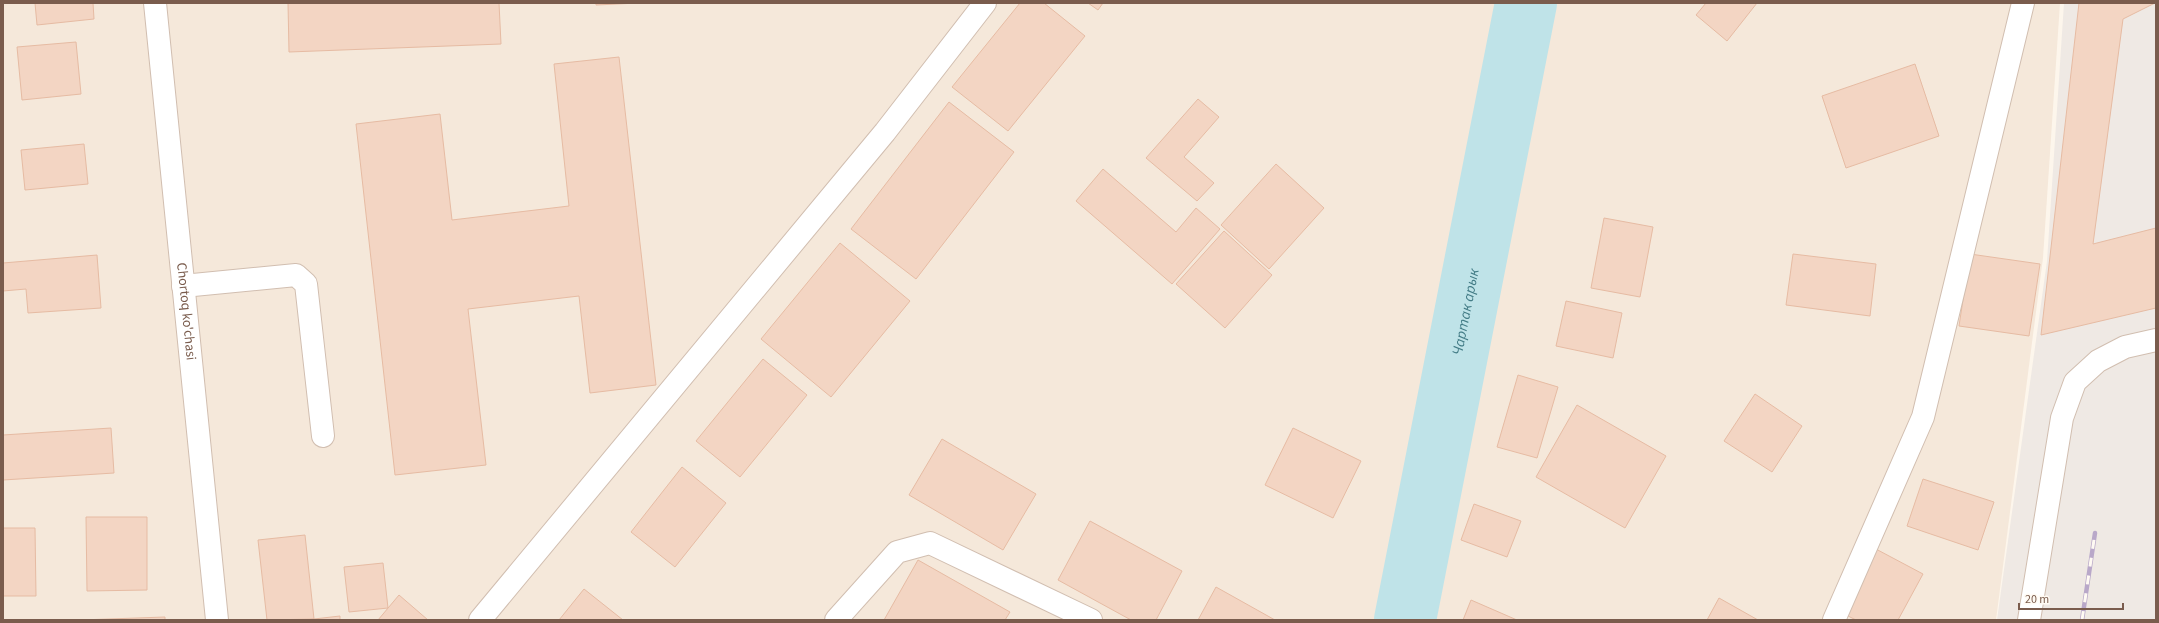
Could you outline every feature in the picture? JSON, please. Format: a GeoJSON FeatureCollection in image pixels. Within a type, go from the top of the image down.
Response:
{"type":"FeatureCollection","features":[{"type":"Feature","properties":{"kind":"street","name":"Chortoq ko'chasi"},"geometry":{"type":"LineString","coordinates":[[155,3],[217,620]]}},
{"type":"Feature","properties":{"kind":"street"},"geometry":{"type":"LineString","coordinates":[[480,620],[885,132],[985,3]]}},
{"type":"Feature","properties":{"kind":"street"},"geometry":{"type":"LineString","coordinates":[[1834,620],[1923,417],[2023,3]]}},
{"type":"Feature","properties":{"kind":"street"},"geometry":{"type":"LineString","coordinates":[[183,286],[296,275],[306,284],[323,436]]}},
{"type":"Feature","properties":{"kind":"street"},"geometry":{"type":"LineString","coordinates":[[2029,620],[2062,418],[2075,382],[2098,361],[2125,347],[2156,340]]}},
{"type":"Feature","properties":{"kind":"street"},"geometry":{"type":"LineString","coordinates":[[836,620],[897,552],[930,543],[1091,620]]}},
{"type":"Feature","properties":{"kind":"shaded area"},"geometry":{"type":"Polygon","coordinates":[[[3,3],[1511,3],[1377,620],[3,620],[3,3]]]}},
{"type":"Feature","properties":{"kind":"shaded area"},"geometry":{"type":"Polygon","coordinates":[[[1556,3],[2060,3],[2043,258],[1996,620],[1436,620],[1556,3]]]}},
{"type":"Feature","properties":{"kind":"shaded area"},"geometry":{"type":"Polygon","coordinates":[[[2064,3],[2156,3],[2156,620],[1997,620],[2047,261],[2064,3]]]}},
{"type":"Feature","properties":{"kind":"building"},"geometry":{"type":"Polygon","coordinates":[[[35,3],[93,3],[94,19],[37,25],[35,3]]]}},
{"type":"Feature","properties":{"kind":"building"},"geometry":{"type":"Polygon","coordinates":[[[288,3],[499,3],[501,44],[289,52],[288,3]]]}},
{"type":"Feature","properties":{"kind":"building"},"geometry":{"type":"Polygon","coordinates":[[[596,3],[638,3],[596,5],[596,3]]]}},
{"type":"Feature","properties":{"kind":"building"},"geometry":{"type":"Polygon","coordinates":[[[1020,3],[1044,3],[1085,36],[1008,131],[952,87],[1020,3]]]}},
{"type":"Feature","properties":{"kind":"building"},"geometry":{"type":"Polygon","coordinates":[[[1088,3],[1103,3],[1098,10],[1088,3]]]}},
{"type":"Feature","properties":{"kind":"building"},"geometry":{"type":"Polygon","coordinates":[[[1706,3],[1757,3],[1727,41],[1696,15],[1706,3]]]}},
{"type":"Feature","properties":{"kind":"building"},"geometry":{"type":"Polygon","coordinates":[[[2079,3],[2155,3],[2123,19],[2093,244],[2156,228],[2156,308],[2041,335],[2079,3]]]}},
{"type":"Feature","properties":{"kind":"building"},"geometry":{"type":"Polygon","coordinates":[[[76,42],[81,94],[22,100],[17,47],[76,42]]]}},
{"type":"Feature","properties":{"kind":"building"},"geometry":{"type":"Polygon","coordinates":[[[619,57],[656,385],[590,393],[579,296],[468,309],[486,465],[395,475],[356,124],[440,114],[452,220],[569,206],[554,64],[619,57]]]}},
{"type":"Feature","properties":{"kind":"building"},"geometry":{"type":"Polygon","coordinates":[[[1915,64],[1939,136],[1846,168],[1822,96],[1915,64]]]}},
{"type":"Feature","properties":{"kind":"building"},"geometry":{"type":"Polygon","coordinates":[[[1198,99],[1219,117],[1184,157],[1214,183],[1197,201],[1146,158],[1198,99]]]}},
{"type":"Feature","properties":{"kind":"building"},"geometry":{"type":"Polygon","coordinates":[[[949,102],[1014,152],[916,279],[851,229],[949,102]]]}},
{"type":"Feature","properties":{"kind":"building"},"geometry":{"type":"Polygon","coordinates":[[[84,144],[88,184],[25,190],[21,150],[84,144]]]}},
{"type":"Feature","properties":{"kind":"building"},"geometry":{"type":"Polygon","coordinates":[[[1276,164],[1324,208],[1269,269],[1221,225],[1276,164]]]}},
{"type":"Feature","properties":{"kind":"building"},"geometry":{"type":"Polygon","coordinates":[[[1103,169],[1176,232],[1196,208],[1220,229],[1172,284],[1076,201],[1103,169]]]}},
{"type":"Feature","properties":{"kind":"building"},"geometry":{"type":"Polygon","coordinates":[[[1604,218],[1653,227],[1640,297],[1591,288],[1604,218]]]}},
{"type":"Feature","properties":{"kind":"building"},"geometry":{"type":"Polygon","coordinates":[[[1224,231],[1272,275],[1225,328],[1176,284],[1224,231]]]}},
{"type":"Feature","properties":{"kind":"building"},"geometry":{"type":"Polygon","coordinates":[[[840,243],[910,301],[831,397],[761,339],[840,243]]]}},
{"type":"Feature","properties":{"kind":"building"},"geometry":{"type":"Polygon","coordinates":[[[1793,254],[1876,264],[1870,316],[1786,305],[1793,254]]]}},
{"type":"Feature","properties":{"kind":"building"},"geometry":{"type":"Polygon","coordinates":[[[1970,254],[2040,264],[2029,336],[1959,326],[1970,254]]]}},
{"type":"Feature","properties":{"kind":"building"},"geometry":{"type":"Polygon","coordinates":[[[97,255],[101,308],[28,313],[26,289],[3,291],[3,263],[97,255]]]}},
{"type":"Feature","properties":{"kind":"building"},"geometry":{"type":"Polygon","coordinates":[[[1566,301],[1622,313],[1613,358],[1556,346],[1566,301]]]}},
{"type":"Feature","properties":{"kind":"building"},"geometry":{"type":"Polygon","coordinates":[[[763,359],[807,395],[740,477],[696,441],[763,359]]]}},
{"type":"Feature","properties":{"kind":"building"},"geometry":{"type":"Polygon","coordinates":[[[1518,375],[1558,387],[1537,458],[1497,447],[1518,375]]]}},
{"type":"Feature","properties":{"kind":"building"},"geometry":{"type":"Polygon","coordinates":[[[1755,394],[1802,426],[1772,472],[1724,441],[1755,394]]]}},
{"type":"Feature","properties":{"kind":"building"},"geometry":{"type":"Polygon","coordinates":[[[1577,405],[1666,456],[1625,528],[1536,477],[1577,405]]]}},
{"type":"Feature","properties":{"kind":"building"},"geometry":{"type":"Polygon","coordinates":[[[111,428],[114,473],[3,480],[3,435],[111,428]]]}},
{"type":"Feature","properties":{"kind":"building"},"geometry":{"type":"Polygon","coordinates":[[[1293,428],[1361,461],[1333,518],[1265,485],[1293,428]]]}},
{"type":"Feature","properties":{"kind":"building"},"geometry":{"type":"Polygon","coordinates":[[[942,439],[1036,494],[1003,550],[909,495],[942,439]]]}},
{"type":"Feature","properties":{"kind":"building"},"geometry":{"type":"Polygon","coordinates":[[[682,467],[726,503],[675,567],[631,532],[682,467]]]}},
{"type":"Feature","properties":{"kind":"building"},"geometry":{"type":"Polygon","coordinates":[[[1923,479],[1994,502],[1978,550],[1907,526],[1923,479]]]}},
{"type":"Feature","properties":{"kind":"building"},"geometry":{"type":"Polygon","coordinates":[[[1474,504],[1521,521],[1507,557],[1461,540],[1474,504]]]}},
{"type":"Feature","properties":{"kind":"building"},"geometry":{"type":"Polygon","coordinates":[[[86,517],[147,517],[147,590],[87,591],[86,517]]]}},
{"type":"Feature","properties":{"kind":"building"},"geometry":{"type":"Polygon","coordinates":[[[1090,521],[1182,571],[1156,620],[1131,620],[1058,580],[1090,521]]]}},
{"type":"Feature","properties":{"kind":"building"},"geometry":{"type":"Polygon","coordinates":[[[3,528],[35,528],[36,596],[3,596],[3,528]]]}},
{"type":"Feature","properties":{"kind":"building"},"geometry":{"type":"Polygon","coordinates":[[[305,535],[314,619],[267,620],[258,540],[305,535]]]}},
{"type":"Feature","properties":{"kind":"building"},"geometry":{"type":"Polygon","coordinates":[[[1874,548],[1923,574],[1898,620],[1856,620],[1840,612],[1874,548]]]}},
{"type":"Feature","properties":{"kind":"building"},"geometry":{"type":"Polygon","coordinates":[[[918,560],[1010,612],[1005,620],[884,620],[918,560]]]}},
{"type":"Feature","properties":{"kind":"building"},"geometry":{"type":"Polygon","coordinates":[[[383,563],[388,608],[349,612],[344,567],[383,563]]]}},
{"type":"Feature","properties":{"kind":"building"},"geometry":{"type":"Polygon","coordinates":[[[1216,587],[1275,620],[1198,620],[1216,587]]]}},
{"type":"Feature","properties":{"kind":"building"},"geometry":{"type":"Polygon","coordinates":[[[584,589],[623,620],[559,620],[584,589]]]}},
{"type":"Feature","properties":{"kind":"building"},"geometry":{"type":"Polygon","coordinates":[[[399,595],[428,620],[378,620],[399,595]]]}},
{"type":"Feature","properties":{"kind":"building"},"geometry":{"type":"Polygon","coordinates":[[[1719,598],[1758,620],[1707,620],[1719,598]]]}},
{"type":"Feature","properties":{"kind":"building"},"geometry":{"type":"Polygon","coordinates":[[[1471,600],[1517,620],[1463,620],[1471,600]]]}},
{"type":"Feature","properties":{"kind":"building"},"geometry":{"type":"Polygon","coordinates":[[[340,616],[340,620],[305,620],[314,619],[340,616]]]}},
{"type":"Feature","properties":{"kind":"building"},"geometry":{"type":"Polygon","coordinates":[[[165,617],[165,620],[80,620],[165,617]]]}},
{"type":"Feature","properties":{"kind":"waterway","name":"Чартак арык"},"geometry":{"type":"LineString","coordinates":[[1405,620],[1526,3]]}},
{"type":"Feature","properties":{"kind":"railway"},"geometry":{"type":"LineString","coordinates":[[2082,620],[2095,533]]}}]}
